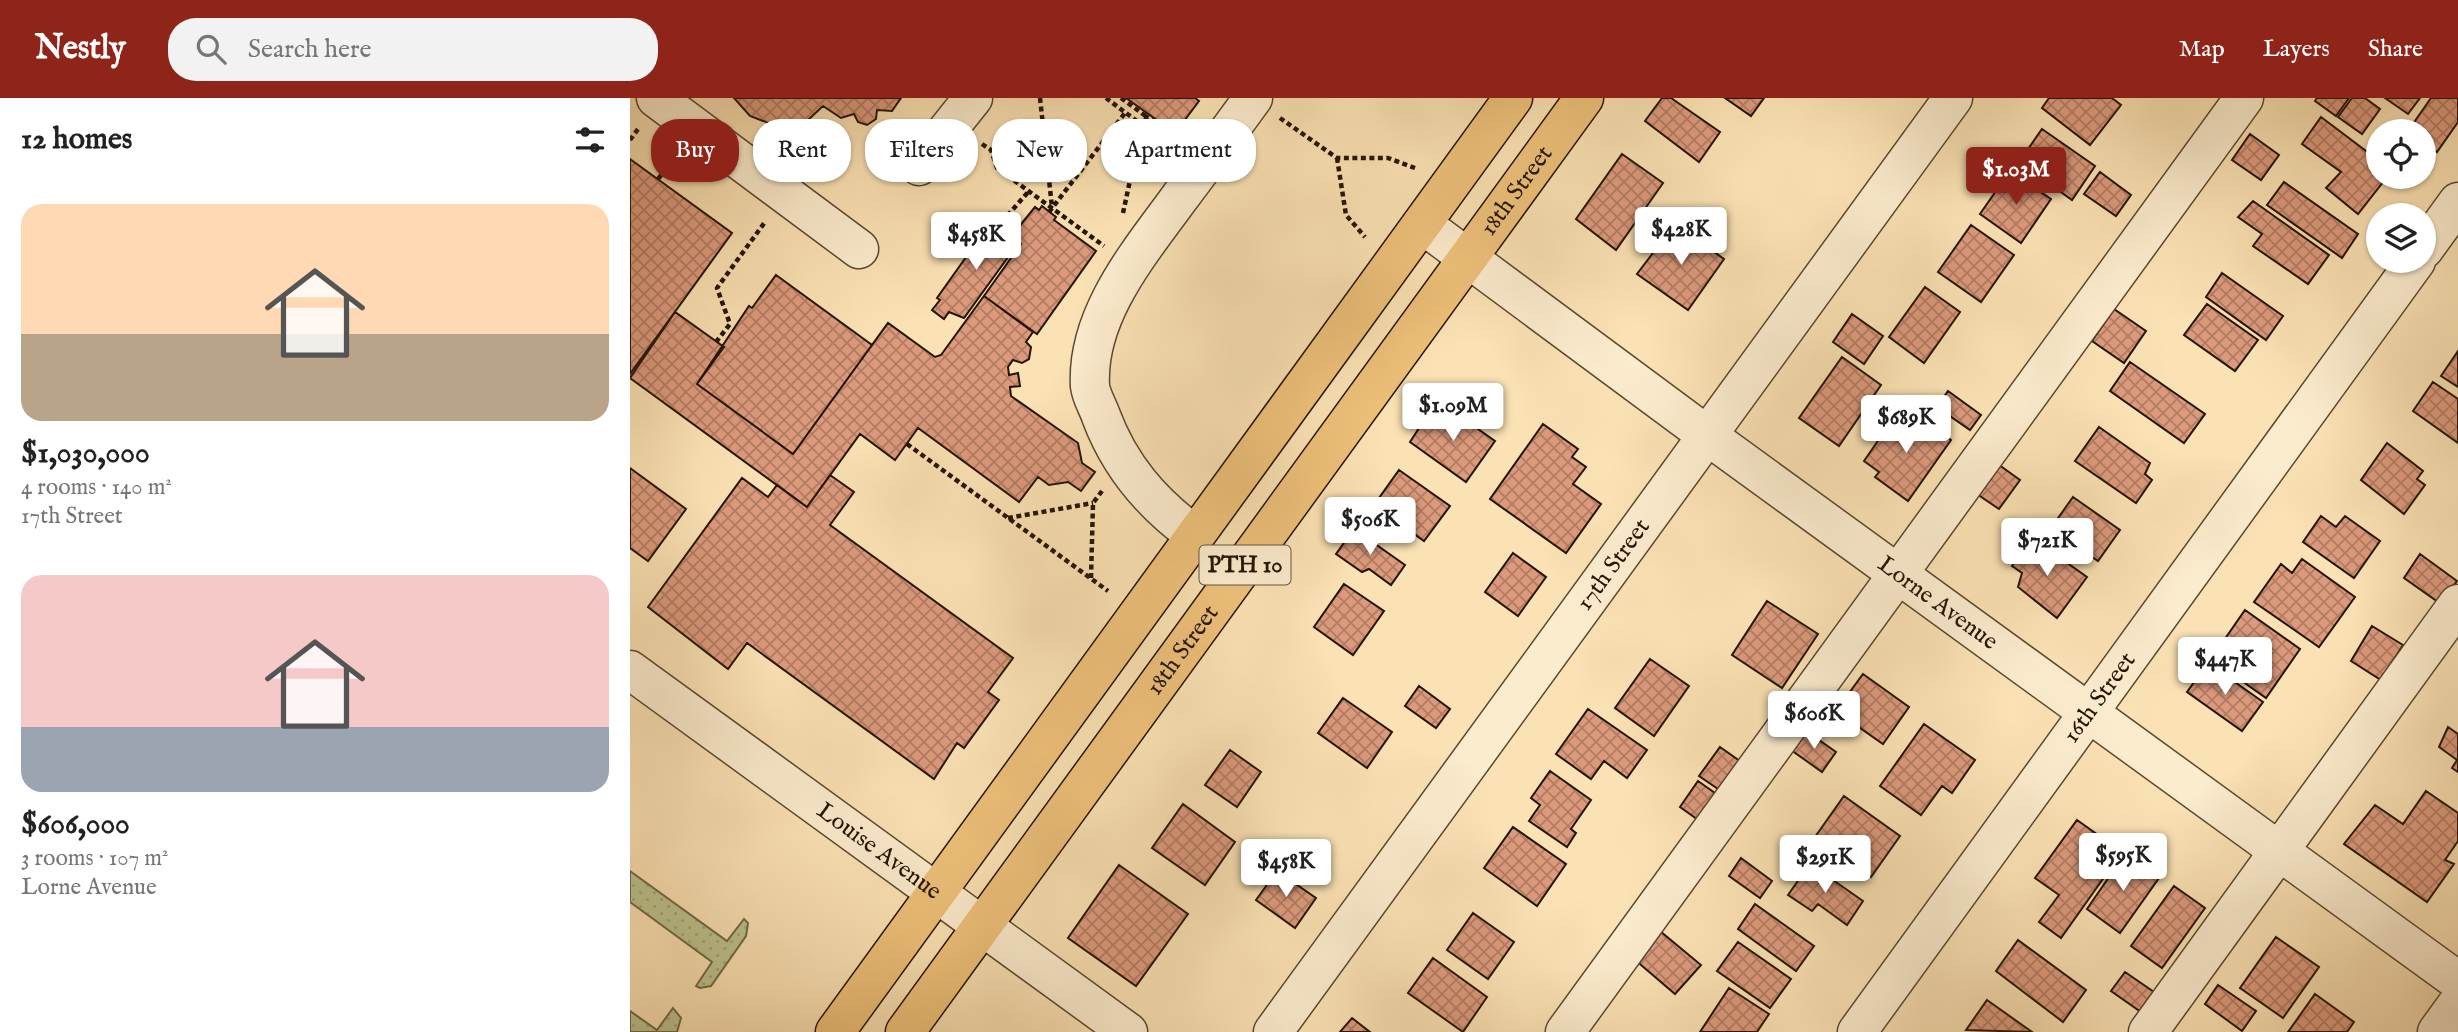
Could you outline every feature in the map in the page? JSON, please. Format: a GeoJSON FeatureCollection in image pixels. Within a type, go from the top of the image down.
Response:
{"type":"FeatureCollection","features":[{"type":"Feature","properties":{"kind":"main road","name":"PTH 10"},"geometry":{"type":"LineString","coordinates":[[835,1032],[1513,98]]}},
{"type":"Feature","properties":{"kind":"main road","name":"18th Street"},"geometry":{"type":"LineString","coordinates":[[905,1032],[1584,98]]}},
{"type":"Feature","properties":{"kind":"street"},"geometry":{"type":"LineString","coordinates":[[656,98],[859,249]]}},
{"type":"Feature","properties":{"kind":"street","name":"17th Street"},"geometry":{"type":"LineString","coordinates":[[1273,1032],[1953,98]]}},
{"type":"Feature","properties":{"kind":"street"},"geometry":{"type":"LineString","coordinates":[[1565,1032],[2244,98]]}},
{"type":"Feature","properties":{"kind":"street"},"geometry":{"type":"LineString","coordinates":[[1250,119],[1263,106]]}},
{"type":"Feature","properties":{"kind":"street"},"geometry":{"type":"LineString","coordinates":[[1192,182],[1129,268],[1106,313],[1095,351],[1090,388],[1109,437],[1138,484],[1164,513],[1195,535]]}},
{"type":"Feature","properties":{"kind":"street"},"geometry":{"type":"LineString","coordinates":[[2436,232],[2458,202]]}},
{"type":"Feature","properties":{"kind":"street","name":"Lorne Avenue"},"geometry":{"type":"LineString","coordinates":[[1422,224],[1708,436],[2458,981]]}},
{"type":"Feature","properties":{"kind":"street","name":"16th Street"},"geometry":{"type":"LineString","coordinates":[[1857,1032],[2407,273]]}},
{"type":"Feature","properties":{"kind":"street"},"geometry":{"type":"LineString","coordinates":[[2148,1032],[2458,604]]}},
{"type":"Feature","properties":{"kind":"street","name":"Louise Avenue"},"geometry":{"type":"LineString","coordinates":[[630,670],[1128,1032]]}},
{"type":"Feature","properties":{"kind":"street"},"geometry":{"type":"LineString","coordinates":[[2437,1032],[2458,1003]]}},
{"type":"Feature","properties":{"kind":"path"},"geometry":{"type":"LineString","coordinates":[[1040,98],[1051,210]]}},
{"type":"Feature","properties":{"kind":"path"},"geometry":{"type":"LineString","coordinates":[[1121,98],[1150,119]]}},
{"type":"Feature","properties":{"kind":"path"},"geometry":{"type":"LineString","coordinates":[[1110,99],[1134,119]]}},
{"type":"Feature","properties":{"kind":"path"},"geometry":{"type":"LineString","coordinates":[[1263,106],[1337,158],[1388,158],[1415,169]]}},
{"type":"Feature","properties":{"kind":"path"},"geometry":{"type":"LineString","coordinates":[[964,111],[991,150],[997,168],[1051,210],[1114,253],[1129,268]]}},
{"type":"Feature","properties":{"kind":"path"},"geometry":{"type":"LineString","coordinates":[[1051,210],[1125,113]]}},
{"type":"Feature","properties":{"kind":"path"},"geometry":{"type":"LineString","coordinates":[[1337,158],[1346,215],[1365,237]]}},
{"type":"Feature","properties":{"kind":"path"},"geometry":{"type":"LineString","coordinates":[[1123,215],[1130,182]]}},
{"type":"Feature","properties":{"kind":"path"},"geometry":{"type":"LineString","coordinates":[[995,221],[1000,224],[1029,191]]}},
{"type":"Feature","properties":{"kind":"path"},"geometry":{"type":"LineString","coordinates":[[716,342],[730,324],[717,288],[774,211]]}},
{"type":"Feature","properties":{"kind":"path"},"geometry":{"type":"LineString","coordinates":[[907,444],[1108,590]]}},
{"type":"Feature","properties":{"kind":"path"},"geometry":{"type":"LineString","coordinates":[[1091,579],[1093,503],[1124,462]]}},
{"type":"Feature","properties":{"kind":"path"},"geometry":{"type":"LineString","coordinates":[[1008,518],[1093,503]]}},
{"type":"Feature","properties":{"kind":"green space"},"geometry":{"type":"Polygon","coordinates":[[[630,871],[727,941],[744,919],[748,923],[746,936],[711,986],[696,986],[712,962],[630,902],[630,871]]]}},
{"type":"Feature","properties":{"kind":"green space"},"geometry":{"type":"Polygon","coordinates":[[[673,1008],[681,1018],[677,1032],[630,1032],[630,1011],[657,1030],[673,1008]]]}},
{"type":"Feature","properties":{"kind":"building"},"geometry":{"type":"Polygon","coordinates":[[[734,98],[901,98],[892,111],[877,110],[876,119],[865,119],[865,124],[858,122],[854,114],[841,118],[823,106],[809,119],[758,119],[750,116],[734,98]]]}},
{"type":"Feature","properties":{"kind":"building"},"geometry":{"type":"Polygon","coordinates":[[[1126,98],[1195,98],[1199,101],[1186,119],[1155,119],[1126,98]]]}},
{"type":"Feature","properties":{"kind":"building"},"geometry":{"type":"Polygon","coordinates":[[[1662,98],[1671,98],[1720,132],[1699,162],[1645,121],[1662,98]]]}},
{"type":"Feature","properties":{"kind":"building"},"geometry":{"type":"Polygon","coordinates":[[[1725,98],[1764,98],[1751,116],[1725,98]]]}},
{"type":"Feature","properties":{"kind":"building"},"geometry":{"type":"Polygon","coordinates":[[[2049,98],[2112,98],[2121,105],[2090,145],[2042,108],[2049,98]]]}},
{"type":"Feature","properties":{"kind":"building"},"geometry":{"type":"Polygon","coordinates":[[[2317,98],[2349,98],[2336,116],[2315,101],[2317,98]]]}},
{"type":"Feature","properties":{"kind":"building"},"geometry":{"type":"Polygon","coordinates":[[[2352,98],[2365,98],[2380,109],[2373,119],[2366,119],[2366,128],[2362,134],[2338,117],[2352,98]]]}},
{"type":"Feature","properties":{"kind":"building"},"geometry":{"type":"Polygon","coordinates":[[[2385,98],[2420,98],[2408,114],[2385,98]]]}},
{"type":"Feature","properties":{"kind":"building"},"geometry":{"type":"Polygon","coordinates":[[[2431,98],[2458,98],[2458,122],[2437,152],[2436,119],[2416,119],[2431,98]]]}},
{"type":"Feature","properties":{"kind":"building"},"geometry":{"type":"Polygon","coordinates":[[[2321,117],[2366,151],[2366,189],[2378,189],[2358,214],[2326,188],[2341,172],[2302,144],[2321,117]]]}},
{"type":"Feature","properties":{"kind":"building"},"geometry":{"type":"Polygon","coordinates":[[[2042,129],[2095,166],[2072,200],[2019,162],[2042,129]]]}},
{"type":"Feature","properties":{"kind":"building"},"geometry":{"type":"Polygon","coordinates":[[[2250,134],[2279,155],[2261,180],[2232,160],[2250,134]]]}},
{"type":"Feature","properties":{"kind":"building"},"geometry":{"type":"Polygon","coordinates":[[[1622,154],[1663,183],[1616,250],[1576,219],[1622,154]]]}},
{"type":"Feature","properties":{"kind":"building"},"geometry":{"type":"Polygon","coordinates":[[[630,159],[651,174],[651,182],[662,182],[732,233],[630,374],[630,159]]]}},
{"type":"Feature","properties":{"kind":"building"},"geometry":{"type":"Polygon","coordinates":[[[2010,171],[2051,199],[2021,243],[1980,214],[2010,171]]]}},
{"type":"Feature","properties":{"kind":"building"},"geometry":{"type":"Polygon","coordinates":[[[2100,172],[2131,195],[2116,216],[2084,194],[2100,172]]]}},
{"type":"Feature","properties":{"kind":"building"},"geometry":{"type":"Polygon","coordinates":[[[2284,182],[2358,234],[2342,258],[2267,205],[2284,182]]]}},
{"type":"Feature","properties":{"kind":"building"},"geometry":{"type":"Polygon","coordinates":[[[2253,201],[2329,255],[2308,284],[2253,246],[2262,234],[2238,217],[2253,201]]]}},
{"type":"Feature","properties":{"kind":"building"},"geometry":{"type":"Polygon","coordinates":[[[1042,206],[1056,217],[1054,220],[1096,251],[1037,334],[984,296],[1021,244],[1014,239],[1020,231],[1017,229],[1035,207],[1039,210],[1042,206]]]}},
{"type":"Feature","properties":{"kind":"building"},"geometry":{"type":"Polygon","coordinates":[[[991,222],[1019,242],[964,318],[949,312],[944,319],[932,310],[940,300],[937,298],[991,222]]]}},
{"type":"Feature","properties":{"kind":"building"},"geometry":{"type":"Polygon","coordinates":[[[1675,224],[1724,259],[1688,310],[1637,274],[1675,224]]]}},
{"type":"Feature","properties":{"kind":"building"},"geometry":{"type":"Polygon","coordinates":[[[1971,225],[2014,255],[1981,302],[1938,272],[1971,225]]]}},
{"type":"Feature","properties":{"kind":"building"},"geometry":{"type":"Polygon","coordinates":[[[2222,273],[2283,316],[2266,340],[2206,297],[2222,273]]]}},
{"type":"Feature","properties":{"kind":"building"},"geometry":{"type":"Polygon","coordinates":[[[776,275],[872,345],[793,454],[697,384],[749,306],[752,308],[776,275]]]}},
{"type":"Feature","properties":{"kind":"building"},"geometry":{"type":"Polygon","coordinates":[[[1925,287],[1960,312],[1924,363],[1889,337],[1925,287]]]}},
{"type":"Feature","properties":{"kind":"building"},"geometry":{"type":"Polygon","coordinates":[[[984,296],[1033,332],[1026,342],[1031,347],[1029,359],[1022,363],[1013,360],[1008,367],[1009,375],[1018,373],[1020,386],[1010,387],[1011,396],[1078,443],[1082,463],[1095,472],[1081,491],[1068,482],[1049,485],[1038,477],[1019,502],[918,428],[895,460],[860,434],[807,507],[630,378],[675,312],[724,347],[697,384],[793,454],[888,323],[935,357],[941,355],[984,296]]]}},
{"type":"Feature","properties":{"kind":"building"},"geometry":{"type":"Polygon","coordinates":[[[2207,304],[2258,340],[2235,371],[2184,335],[2207,304]]]}},
{"type":"Feature","properties":{"kind":"building"},"geometry":{"type":"Polygon","coordinates":[[[2114,309],[2146,331],[2124,363],[2092,341],[2114,309]]]}},
{"type":"Feature","properties":{"kind":"building"},"geometry":{"type":"Polygon","coordinates":[[[1852,314],[1883,336],[1864,364],[1833,342],[1852,314]]]}},
{"type":"Feature","properties":{"kind":"building"},"geometry":{"type":"Polygon","coordinates":[[[2458,351],[2458,387],[2441,376],[2458,351]]]}},
{"type":"Feature","properties":{"kind":"building"},"geometry":{"type":"Polygon","coordinates":[[[1842,357],[1881,385],[1839,446],[1799,418],[1842,357]]]}},
{"type":"Feature","properties":{"kind":"building"},"geometry":{"type":"Polygon","coordinates":[[[2130,362],[2205,414],[2184,443],[2110,391],[2130,362]]]}},
{"type":"Feature","properties":{"kind":"building"},"geometry":{"type":"Polygon","coordinates":[[[2433,382],[2458,399],[2458,443],[2413,411],[2433,382]]]}},
{"type":"Feature","properties":{"kind":"building"},"geometry":{"type":"Polygon","coordinates":[[[1948,391],[1981,415],[1970,430],[1937,407],[1948,391]]]}},
{"type":"Feature","properties":{"kind":"building"},"geometry":{"type":"Polygon","coordinates":[[[1444,405],[1495,441],[1466,482],[1410,442],[1423,422],[1429,426],[1444,405]]]}},
{"type":"Feature","properties":{"kind":"building"},"geometry":{"type":"Polygon","coordinates":[[[1898,412],[1926,431],[1930,425],[1951,440],[1908,501],[1875,477],[1879,472],[1864,461],[1898,412]]]}},
{"type":"Feature","properties":{"kind":"building"},"geometry":{"type":"Polygon","coordinates":[[[1543,424],[1578,449],[1572,457],[1586,467],[1573,484],[1601,504],[1566,553],[1490,499],[1543,424]]]}},
{"type":"Feature","properties":{"kind":"building"},"geometry":{"type":"Polygon","coordinates":[[[2099,427],[2150,463],[2145,474],[2152,480],[2136,503],[2075,461],[2099,427]]]}},
{"type":"Feature","properties":{"kind":"building"},"geometry":{"type":"Polygon","coordinates":[[[2387,443],[2423,471],[2417,479],[2425,485],[2404,514],[2361,480],[2387,443]]]}},
{"type":"Feature","properties":{"kind":"building"},"geometry":{"type":"Polygon","coordinates":[[[1995,462],[2020,480],[1999,509],[1974,492],[1995,462]]]}},
{"type":"Feature","properties":{"kind":"building"},"geometry":{"type":"Polygon","coordinates":[[[630,468],[686,509],[648,561],[630,548],[630,468]]]}},
{"type":"Feature","properties":{"kind":"building"},"geometry":{"type":"Polygon","coordinates":[[[1399,470],[1450,506],[1424,541],[1374,505],[1399,470]]]}},
{"type":"Feature","properties":{"kind":"building"},"geometry":{"type":"Polygon","coordinates":[[[830,475],[854,492],[830,525],[1013,658],[988,692],[999,700],[964,748],[957,743],[934,779],[747,643],[728,669],[648,607],[742,478],[768,497],[777,485],[807,507],[830,475]]]}},
{"type":"Feature","properties":{"kind":"building"},"geometry":{"type":"Polygon","coordinates":[[[2073,497],[2120,530],[2098,561],[2051,528],[2073,497]]]}},
{"type":"Feature","properties":{"kind":"building"},"geometry":{"type":"Polygon","coordinates":[[[2321,516],[2336,527],[2345,516],[2380,541],[2354,578],[2303,542],[2321,516]]]}},
{"type":"Feature","properties":{"kind":"building"},"geometry":{"type":"Polygon","coordinates":[[[1354,529],[1405,565],[1391,585],[1369,569],[1362,572],[1336,554],[1354,529]]]}},
{"type":"Feature","properties":{"kind":"building"},"geometry":{"type":"Polygon","coordinates":[[[2032,538],[2087,577],[2057,618],[2018,587],[2022,573],[2012,566],[2032,538]]]}},
{"type":"Feature","properties":{"kind":"building"},"geometry":{"type":"Polygon","coordinates":[[[1513,553],[1546,577],[1518,616],[1485,592],[1513,553]]]}},
{"type":"Feature","properties":{"kind":"building"},"geometry":{"type":"Polygon","coordinates":[[[2420,554],[2457,581],[2441,604],[2404,578],[2420,554]]]}},
{"type":"Feature","properties":{"kind":"building"},"geometry":{"type":"Polygon","coordinates":[[[2302,559],[2355,597],[2319,647],[2254,602],[2281,564],[2292,573],[2302,559]]]}},
{"type":"Feature","properties":{"kind":"building"},"geometry":{"type":"Polygon","coordinates":[[[1344,584],[1384,611],[1353,655],[1314,627],[1344,584]]]}},
{"type":"Feature","properties":{"kind":"building"},"geometry":{"type":"Polygon","coordinates":[[[1767,601],[1818,634],[1782,688],[1732,655],[1767,601]]]}},
{"type":"Feature","properties":{"kind":"building"},"geometry":{"type":"Polygon","coordinates":[[[2245,610],[2300,649],[2266,698],[2211,659],[2245,610]]]}},
{"type":"Feature","properties":{"kind":"building"},"geometry":{"type":"Polygon","coordinates":[[[2372,626],[2403,645],[2381,680],[2351,661],[2372,626]]]}},
{"type":"Feature","properties":{"kind":"building"},"geometry":{"type":"Polygon","coordinates":[[[1650,659],[1689,686],[1654,736],[1615,708],[1650,659]]]}},
{"type":"Feature","properties":{"kind":"building"},"geometry":{"type":"Polygon","coordinates":[[[2208,663],[2263,702],[2242,731],[2187,692],[2208,663]]]}},
{"type":"Feature","properties":{"kind":"building"},"geometry":{"type":"Polygon","coordinates":[[[1863,674],[1909,707],[1883,744],[1836,711],[1863,674]]]}},
{"type":"Feature","properties":{"kind":"building"},"geometry":{"type":"Polygon","coordinates":[[[1419,686],[1450,709],[1436,728],[1405,706],[1419,686]]]}},
{"type":"Feature","properties":{"kind":"building"},"geometry":{"type":"Polygon","coordinates":[[[1343,698],[1392,732],[1367,768],[1318,733],[1343,698]]]}},
{"type":"Feature","properties":{"kind":"building"},"geometry":{"type":"Polygon","coordinates":[[[1588,709],[1647,750],[1627,778],[1604,761],[1591,779],[1556,754],[1588,709]]]}},
{"type":"Feature","properties":{"kind":"building"},"geometry":{"type":"Polygon","coordinates":[[[1924,724],[1975,760],[1952,793],[1942,786],[1921,815],[1880,786],[1924,724]]]}},
{"type":"Feature","properties":{"kind":"building"},"geometry":{"type":"Polygon","coordinates":[[[2448,727],[2458,734],[2458,772],[2452,768],[2457,760],[2439,747],[2448,727]]]}},
{"type":"Feature","properties":{"kind":"building"},"geometry":{"type":"Polygon","coordinates":[[[1805,730],[1836,752],[1822,772],[1791,750],[1805,730]]]}},
{"type":"Feature","properties":{"kind":"building"},"geometry":{"type":"Polygon","coordinates":[[[1720,747],[1747,766],[1727,795],[1699,776],[1720,747]]]}},
{"type":"Feature","properties":{"kind":"building"},"geometry":{"type":"Polygon","coordinates":[[[1230,750],[1261,772],[1237,807],[1205,785],[1230,750]]]}},
{"type":"Feature","properties":{"kind":"building"},"geometry":{"type":"Polygon","coordinates":[[[1550,771],[1591,800],[1571,829],[1576,833],[1567,847],[1529,821],[1540,805],[1531,798],[1550,771]]]}},
{"type":"Feature","properties":{"kind":"building"},"geometry":{"type":"Polygon","coordinates":[[[1698,781],[1722,798],[1704,824],[1680,807],[1698,781]]]}},
{"type":"Feature","properties":{"kind":"building"},"geometry":{"type":"Polygon","coordinates":[[[2426,791],[2458,813],[2458,841],[2445,860],[2454,864],[2427,902],[2344,844],[2375,805],[2403,824],[2426,791]]]}},
{"type":"Feature","properties":{"kind":"building"},"geometry":{"type":"Polygon","coordinates":[[[1844,796],[1900,836],[1871,877],[1815,837],[1844,796]]]}},
{"type":"Feature","properties":{"kind":"building"},"geometry":{"type":"Polygon","coordinates":[[[1183,804],[1235,842],[1205,885],[1152,848],[1183,804]]]}},
{"type":"Feature","properties":{"kind":"building"},"geometry":{"type":"Polygon","coordinates":[[[2077,820],[2122,852],[2061,938],[2039,922],[2059,895],[2035,878],[2077,820]]]}},
{"type":"Feature","properties":{"kind":"building"},"geometry":{"type":"Polygon","coordinates":[[[1513,827],[1566,864],[1537,906],[1484,868],[1513,827]]]}},
{"type":"Feature","properties":{"kind":"building"},"geometry":{"type":"Polygon","coordinates":[[[2125,854],[2159,878],[2120,933],[2087,909],[2125,854]]]}},
{"type":"Feature","properties":{"kind":"building"},"geometry":{"type":"Polygon","coordinates":[[[1741,858],[1772,881],[1760,898],[1729,876],[1741,858]]]}},
{"type":"Feature","properties":{"kind":"building"},"geometry":{"type":"Polygon","coordinates":[[[1810,864],[1863,901],[1847,925],[1818,904],[1812,911],[1788,895],[1810,864]]]}},
{"type":"Feature","properties":{"kind":"building"},"geometry":{"type":"Polygon","coordinates":[[[1119,865],[1188,914],[1136,986],[1068,938],[1119,865]]]}},
{"type":"Feature","properties":{"kind":"building"},"geometry":{"type":"Polygon","coordinates":[[[1277,871],[1316,898],[1295,928],[1256,900],[1277,871]]]}},
{"type":"Feature","properties":{"kind":"building"},"geometry":{"type":"Polygon","coordinates":[[[2174,886],[2205,908],[2162,968],[2131,946],[2174,886]]]}},
{"type":"Feature","properties":{"kind":"building"},"geometry":{"type":"Polygon","coordinates":[[[1755,904],[1814,946],[1796,971],[1738,929],[1755,904]]]}},
{"type":"Feature","properties":{"kind":"building"},"geometry":{"type":"Polygon","coordinates":[[[1473,913],[1514,942],[1488,979],[1447,950],[1473,913]]]}},
{"type":"Feature","properties":{"kind":"building"},"geometry":{"type":"Polygon","coordinates":[[[1660,931],[1701,965],[1675,994],[1634,959],[1660,931]]]}},
{"type":"Feature","properties":{"kind":"building"},"geometry":{"type":"Polygon","coordinates":[[[2276,937],[2319,967],[2283,1018],[2240,988],[2276,937]]]}},
{"type":"Feature","properties":{"kind":"building"},"geometry":{"type":"Polygon","coordinates":[[[2018,940],[2086,990],[2063,1022],[1996,971],[2018,940]]]}},
{"type":"Feature","properties":{"kind":"building"},"geometry":{"type":"Polygon","coordinates":[[[1738,942],[1791,979],[1770,1008],[1717,971],[1738,942]]]}},
{"type":"Feature","properties":{"kind":"building"},"geometry":{"type":"Polygon","coordinates":[[[1433,958],[1487,997],[1463,1032],[1408,993],[1433,958]]]}},
{"type":"Feature","properties":{"kind":"building"},"geometry":{"type":"Polygon","coordinates":[[[2125,972],[2154,992],[2141,1012],[2111,991],[2125,972]]]}},
{"type":"Feature","properties":{"kind":"building"},"geometry":{"type":"Polygon","coordinates":[[[2218,985],[2256,1011],[2242,1031],[2205,1004],[2218,985]]]}},
{"type":"Feature","properties":{"kind":"building"},"geometry":{"type":"Polygon","coordinates":[[[1729,988],[1769,1014],[1757,1032],[1700,1032],[1729,988]]]}},
{"type":"Feature","properties":{"kind":"building"},"geometry":{"type":"Polygon","coordinates":[[[2315,994],[2354,1022],[2347,1032],[2288,1032],[2315,994]]]}},
{"type":"Feature","properties":{"kind":"building"},"geometry":{"type":"Polygon","coordinates":[[[1987,1000],[2032,1032],[1966,1030],[1987,1000]]]}},
{"type":"Feature","properties":{"kind":"building"},"geometry":{"type":"Polygon","coordinates":[[[1352,1018],[1370,1032],[1340,1032],[1352,1018]]]}}]}
